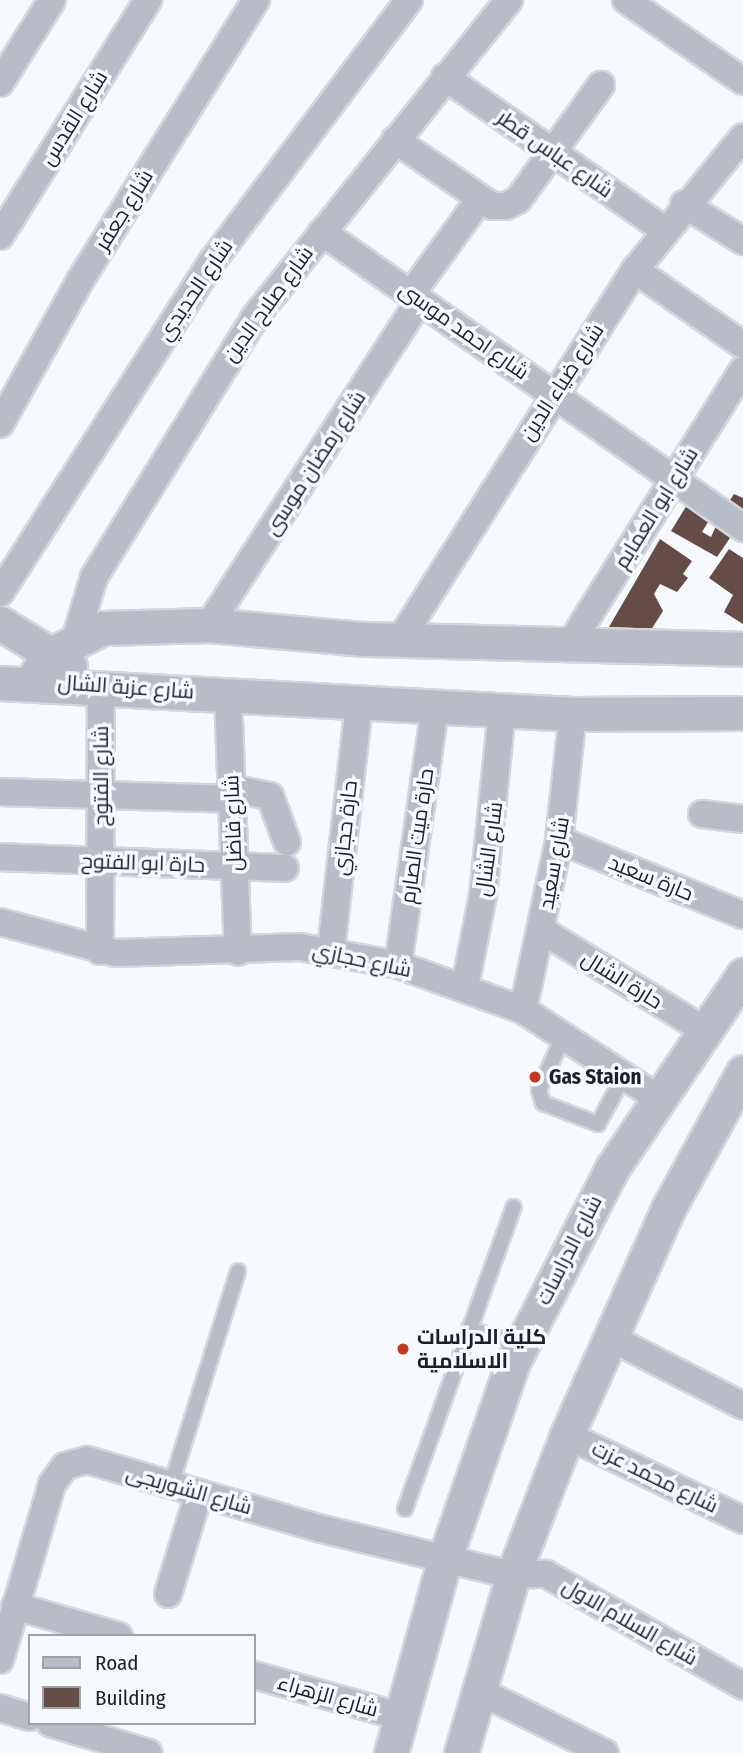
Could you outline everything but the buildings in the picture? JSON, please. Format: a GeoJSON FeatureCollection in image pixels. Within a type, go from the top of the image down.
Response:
{"type":"FeatureCollection","features":[{"type":"Feature","properties":{"kind":"street"},"geometry":{"type":"LineString","coordinates":[[0,83],[52,0]]}},
{"type":"Feature","properties":{"kind":"street","name":"شارع القدس"},"geometry":{"type":"LineString","coordinates":[[0,236],[148,0]]}},
{"type":"Feature","properties":{"kind":"street","name":"شارع جعفر"},"geometry":{"type":"LineString","coordinates":[[0,424],[81,279],[256,0]]}},
{"type":"Feature","properties":{"kind":"street","name":"شارع الحديدي"},"geometry":{"type":"LineString","coordinates":[[0,593],[211,264],[409,0]]}},
{"type":"Feature","properties":{"kind":"street","name":"شارع صلاح الدين"},"geometry":{"type":"LineString","coordinates":[[64,646],[94,577],[255,317],[509,0]]}},
{"type":"Feature","properties":{"kind":"street"},"geometry":{"type":"LineString","coordinates":[[626,0],[743,82]]}},
{"type":"Feature","properties":{"kind":"street","name":"شارع عباس قطر"},"geometry":{"type":"LineString","coordinates":[[445,77],[664,230]]}},
{"type":"Feature","properties":{"kind":"street"},"geometry":{"type":"LineString","coordinates":[[395,140],[492,206],[518,200],[601,85]]}},
{"type":"Feature","properties":{"kind":"street","name":"شارع ضياء الدين"},"geometry":{"type":"LineString","coordinates":[[400,640],[553,393],[635,270],[684,204],[743,136]]}},
{"type":"Feature","properties":{"kind":"street","name":"شارع رمضان موسى"},"geometry":{"type":"LineString","coordinates":[[209,625],[415,297],[480,199]]}},
{"type":"Feature","properties":{"kind":"street"},"geometry":{"type":"LineString","coordinates":[[684,204],[743,242]]}},
{"type":"Feature","properties":{"kind":"street","name":"شارع احمد موسى"},"geometry":{"type":"LineString","coordinates":[[321,232],[743,528]]}},
{"type":"Feature","properties":{"kind":"street"},"geometry":{"type":"LineString","coordinates":[[635,270],[743,345]]}},
{"type":"Feature","properties":{"kind":"street","name":"شارع ابو العمايم"},"geometry":{"type":"LineString","coordinates":[[569,646],[743,370]]}},
{"type":"Feature","properties":{"kind":"street"},"geometry":{"type":"LineString","coordinates":[[0,623],[64,646],[101,685]]}},
{"type":"Feature","properties":{"kind":"street"},"geometry":{"type":"LineString","coordinates":[[64,646],[103,628],[209,625],[400,640],[569,646],[742,647]]}},
{"type":"Feature","properties":{"kind":"street","name":"شارع عزبة الشال"},"geometry":{"type":"LineString","coordinates":[[16,682],[64,646]]}},
{"type":"Feature","properties":{"kind":"street"},"geometry":{"type":"LineString","coordinates":[[0,664],[16,682]]}},
{"type":"Feature","properties":{"kind":"street","name":"شارع عزبة الشال"},"geometry":{"type":"LineString","coordinates":[[16,682],[101,685],[359,705],[573,714],[743,713]]}},
{"type":"Feature","properties":{"kind":"street","name":"شارع الفتوح"},"geometry":{"type":"LineString","coordinates":[[100,951],[101,685]]}},
{"type":"Feature","properties":{"kind":"street","name":"شارع فاضل"},"geometry":{"type":"LineString","coordinates":[[228,694],[238,952]]}},
{"type":"Feature","properties":{"kind":"street","name":"حارة حجازي"},"geometry":{"type":"LineString","coordinates":[[331,950],[359,705]]}},
{"type":"Feature","properties":{"kind":"street","name":"حارة ميت الصارم"},"geometry":{"type":"LineString","coordinates":[[398,965],[435,707]]}},
{"type":"Feature","properties":{"kind":"street","name":"شارع الشال"},"geometry":{"type":"LineString","coordinates":[[466,986],[496,803],[502,710]]}},
{"type":"Feature","properties":{"kind":"street","name":"شارع سعيد"},"geometry":{"type":"LineString","coordinates":[[523,1010],[559,840],[573,714]]}},
{"type":"Feature","properties":{"kind":"street"},"geometry":{"type":"LineString","coordinates":[[0,792],[232,794]]}},
{"type":"Feature","properties":{"kind":"street","name":"حارة ابو الفتوح"},"geometry":{"type":"LineString","coordinates":[[0,857],[234,866],[286,855],[270,796],[232,794]]}},
{"type":"Feature","properties":{"kind":"street"},"geometry":{"type":"LineString","coordinates":[[702,814],[743,820]]}},
{"type":"Feature","properties":{"kind":"street","name":"حارة سعيد"},"geometry":{"type":"LineString","coordinates":[[559,840],[743,915]]}},
{"type":"Feature","properties":{"kind":"street","name":"شارع حجازي"},"geometry":{"type":"LineString","coordinates":[[0,922],[100,951],[331,950],[398,965],[466,986],[523,1010],[655,1096]]}},
{"type":"Feature","properties":{"kind":"street","name":"حارة الشال"},"geometry":{"type":"LineString","coordinates":[[541,930],[704,1030]]}},
{"type":"Feature","properties":{"kind":"street","name":"شارع الدراسات"},"geometry":{"type":"LineString","coordinates":[[391,1753],[445,1558],[521,1346],[655,1096],[743,975]]}},
{"type":"Feature","properties":{"kind":"street"},"geometry":{"type":"LineString","coordinates":[[461,1753],[513,1575],[567,1435],[609,1337],[738,1090]]}},
{"type":"Feature","properties":{"kind":"street"},"geometry":{"type":"LineString","coordinates":[[609,1337],[743,1406]]}},
{"type":"Feature","properties":{"kind":"street","name":"شارع محمد عزت"},"geometry":{"type":"LineString","coordinates":[[567,1435],[743,1520]]}},
{"type":"Feature","properties":{"kind":"street","name":"شارع الشوربجى"},"geometry":{"type":"LineString","coordinates":[[0,1660],[52,1484],[65,1466],[87,1460],[199,1493],[513,1575]]}},
{"type":"Feature","properties":{"kind":"street"},"geometry":{"type":"LineString","coordinates":[[168,1594],[199,1493]]}},
{"type":"Feature","properties":{"kind":"street","name":"شارع السلام الاول"},"geometry":{"type":"LineString","coordinates":[[513,1575],[546,1574],[743,1686]]}},
{"type":"Feature","properties":{"kind":"street"},"geometry":{"type":"LineString","coordinates":[[16,1606],[111,1634]]}},
{"type":"Feature","properties":{"kind":"street","name":"شارع الزهراء"},"geometry":{"type":"LineString","coordinates":[[256,1676],[402,1717]]}},
{"type":"Feature","properties":{"kind":"street"},"geometry":{"type":"LineString","coordinates":[[478,1691],[605,1753]]}},
{"type":"Feature","properties":{"kind":"street"},"geometry":{"type":"LineString","coordinates":[[0,1708],[28,1716]]}},
{"type":"Feature","properties":{"kind":"street"},"geometry":{"type":"LineString","coordinates":[[58,1725],[149,1753]]}},
{"type":"Feature","properties":{"kind":"lane"},"geometry":{"type":"LineString","coordinates":[[563,1037],[539,1090],[543,1103],[598,1124],[624,1076]]}},
{"type":"Feature","properties":{"kind":"lane"},"geometry":{"type":"LineString","coordinates":[[405,1509],[514,1207]]}},
{"type":"Feature","properties":{"kind":"lane"},"geometry":{"type":"LineString","coordinates":[[171,1485],[238,1271]]}},
{"type":"Feature","properties":{"kind":"lane"},"geometry":{"type":"LineString","coordinates":[[470,1329],[521,1346]]}},
{"type":"Feature","properties":{"kind":"place","name":"Gas Staion"},"geometry":{"type":"Point","coordinates":[535,1077]}},
{"type":"Feature","properties":{"kind":"place","name":"كلية الدراسات الاسلامية"},"geometry":{"type":"Point","coordinates":[403,1349]}}]}
